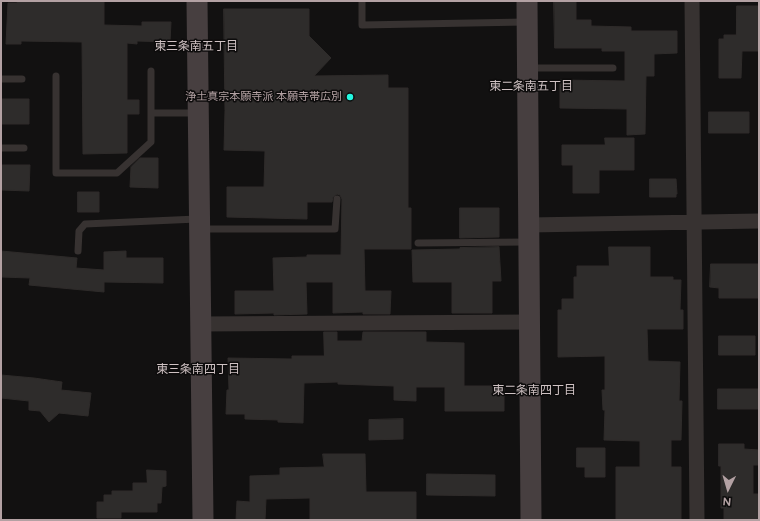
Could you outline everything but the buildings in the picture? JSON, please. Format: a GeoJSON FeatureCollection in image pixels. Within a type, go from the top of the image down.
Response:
{"type":"FeatureCollection","features":[{"type":"Feature","properties":{"kind":"street"},"geometry":{"type":"LineString","coordinates":[[197,1],[203,520]]}},
{"type":"Feature","properties":{"kind":"street"},"geometry":{"type":"LineString","coordinates":[[527,1],[531,520]]}},
{"type":"Feature","properties":{"kind":"street"},"geometry":{"type":"LineString","coordinates":[[692,1],[697,520]]}},
{"type":"Feature","properties":{"kind":"street"},"geometry":{"type":"LineString","coordinates":[[529,234],[694,222],[759,221]]}},
{"type":"Feature","properties":{"kind":"street"},"geometry":{"type":"LineString","coordinates":[[200,324],[530,322]]}},
{"type":"Feature","properties":{"kind":"lane"},"geometry":{"type":"LineString","coordinates":[[362,1],[362,26],[527,22]]}},
{"type":"Feature","properties":{"kind":"lane"},"geometry":{"type":"LineString","coordinates":[[527,68],[613,68]]}},
{"type":"Feature","properties":{"kind":"lane"},"geometry":{"type":"LineString","coordinates":[[56,76],[56,173],[117,173],[151,142],[151,71]]}},
{"type":"Feature","properties":{"kind":"lane"},"geometry":{"type":"LineString","coordinates":[[1,79],[22,79]]}},
{"type":"Feature","properties":{"kind":"lane"},"geometry":{"type":"LineString","coordinates":[[151,113],[198,113]]}},
{"type":"Feature","properties":{"kind":"lane"},"geometry":{"type":"LineString","coordinates":[[1,148],[24,148]]}},
{"type":"Feature","properties":{"kind":"lane"},"geometry":{"type":"LineString","coordinates":[[78,251],[79,231],[85,224],[199,224],[335,229],[336,199]]}},
{"type":"Feature","properties":{"kind":"lane"},"geometry":{"type":"LineString","coordinates":[[418,243],[529,234]]}},
{"type":"Feature","properties":{"kind":"place","name":"浄土真宗本願寺派 本願寺帯広別"},"geometry":{"type":"Point","coordinates":[350,97]}},
{"type":"Feature","properties":{"kind":"district","name":"東三条南五丁目"},"geometry":{"type":"Point","coordinates":[196,46]}},
{"type":"Feature","properties":{"kind":"district","name":"東二条南五丁目"},"geometry":{"type":"Point","coordinates":[531,86]}},
{"type":"Feature","properties":{"kind":"district","name":"東三条南四丁目"},"geometry":{"type":"Point","coordinates":[198,369]}},
{"type":"Feature","properties":{"kind":"district","name":"東二条南四丁目"},"geometry":{"type":"Point","coordinates":[534,390]}}]}
